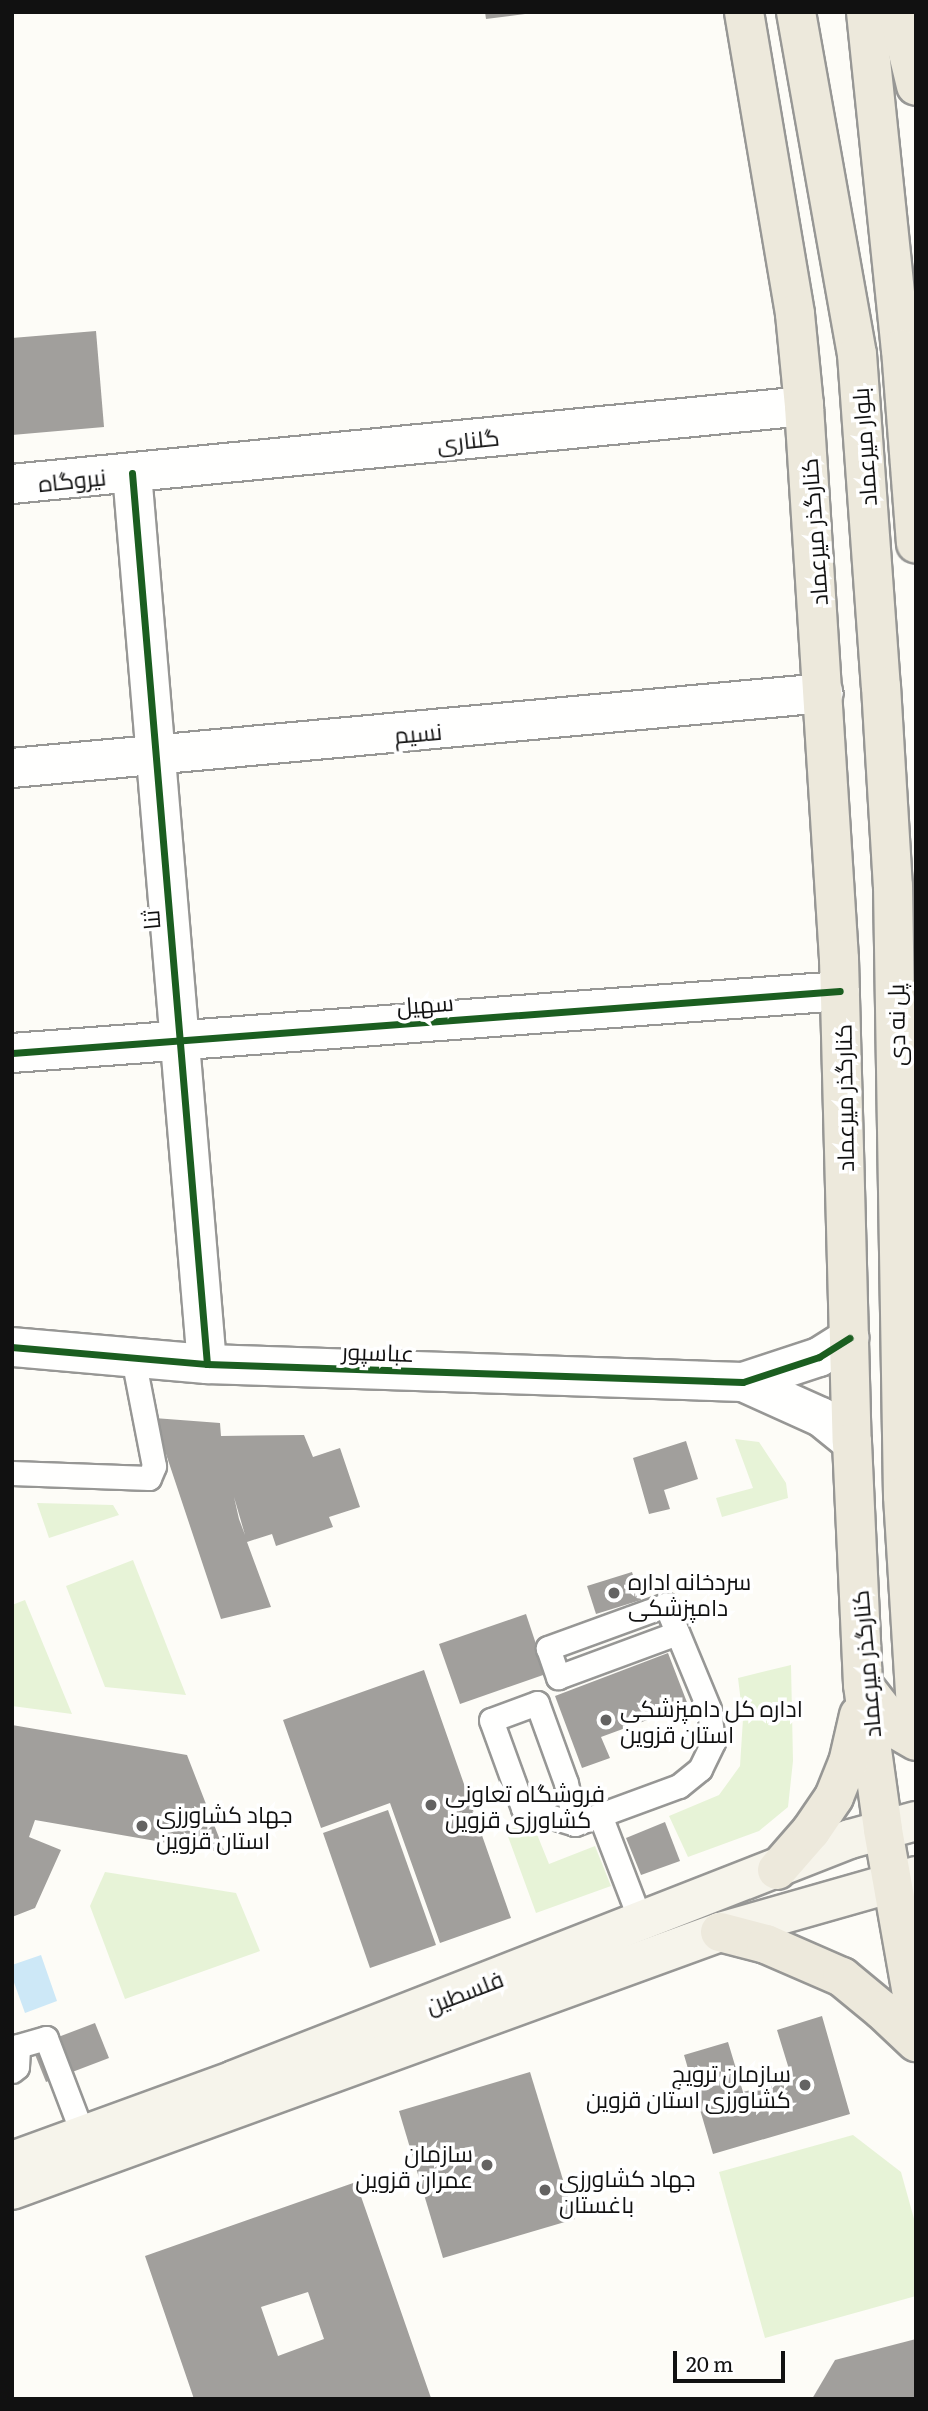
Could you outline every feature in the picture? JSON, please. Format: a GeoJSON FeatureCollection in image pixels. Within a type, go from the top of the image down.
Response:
{"type":"FeatureCollection","features":[{"type":"Feature","properties":{"kind":"main road","name":"کنارگذر میرعماد"},"geometry":{"type":"LineString","coordinates":[[744,12],[795,314],[804,406],[824,693],[840,991],[852,1442],[863,1685],[899,1825],[916,2017]]}},
{"type":"Feature","properties":{"kind":"main road","name":"بلوار میرعماد"},"geometry":{"type":"LineString","coordinates":[[796,12],[856,354],[893,887]]}},
{"type":"Feature","properties":{"kind":"main road","name":"بلوار میرعماد"},"geometry":{"type":"LineString","coordinates":[[866,12],[900,335],[916,543]]}},
{"type":"Feature","properties":{"kind":"main road"},"geometry":{"type":"LineString","coordinates":[[898,12],[916,86]]}},
{"type":"Feature","properties":{"kind":"main road","name":"پل نه دی"},"geometry":{"type":"LineString","coordinates":[[893,887],[903,1496],[916,1710]]}},
{"type":"Feature","properties":{"kind":"main road"},"geometry":{"type":"LineString","coordinates":[[863,1685],[899,1731],[916,1741]]}},
{"type":"Feature","properties":{"kind":"main road"},"geometry":{"type":"LineString","coordinates":[[777,1870],[811,1831],[834,1797],[856,1737],[863,1685]]}},
{"type":"Feature","properties":{"kind":"main road","name":"فلسطین"},"geometry":{"type":"LineString","coordinates":[[12,2161],[777,1870],[850,1839],[899,1825]]}},
{"type":"Feature","properties":{"kind":"main road","name":"فلسطین"},"geometry":{"type":"LineString","coordinates":[[12,2190],[720,1932],[904,1880]]}},
{"type":"Feature","properties":{"kind":"main road"},"geometry":{"type":"LineString","coordinates":[[720,1932],[766,1944],[842,1978],[916,2042]]}},
{"type":"Feature","properties":{"kind":"street","name":"گلناری"},"geometry":{"type":"LineString","coordinates":[[132,473],[804,406]]}},
{"type":"Feature","properties":{"kind":"street","name":"نیروگاه"},"geometry":{"type":"LineString","coordinates":[[12,484],[132,473]]}},
{"type":"Feature","properties":{"kind":"street","name":"ثنا"},"geometry":{"type":"LineString","coordinates":[[132,473],[207,1364]]}},
{"type":"Feature","properties":{"kind":"street","name":"نسیم"},"geometry":{"type":"LineString","coordinates":[[12,768],[156,757],[824,693]]}},
{"type":"Feature","properties":{"kind":"street","name":"سهیل"},"geometry":{"type":"LineString","coordinates":[[12,1054],[840,991]]}},
{"type":"Feature","properties":{"kind":"street"},"geometry":{"type":"LineString","coordinates":[[743,1382],[819,1357],[849,1338]]}},
{"type":"Feature","properties":{"kind":"street","name":"عباسپور"},"geometry":{"type":"LineString","coordinates":[[12,1347],[207,1364],[743,1382]]}},
{"type":"Feature","properties":{"kind":"street"},"geometry":{"type":"LineString","coordinates":[[743,1382],[821,1417],[835,1425],[852,1442]]}},
{"type":"Feature","properties":{"kind":"lane"},"geometry":{"type":"LineString","coordinates":[[12,1473],[149,1478],[154,1466],[133,1358]]}},
{"type":"Feature","properties":{"kind":"lane"},"geometry":{"type":"LineString","coordinates":[[575,1824],[566,1783],[537,1703],[491,1720],[523,1808],[575,1824],[679,1786],[700,1769],[713,1742],[709,1709],[666,1605],[548,1648],[558,1677],[677,1633]]}},
{"type":"Feature","properties":{"kind":"lane"},"geometry":{"type":"LineString","coordinates":[[600,1815],[641,1922]]}},
{"type":"Feature","properties":{"kind":"lane"},"geometry":{"type":"LineString","coordinates":[[12,2071],[17,2067],[18,2046],[46,2038],[83,2135]]}},
{"type":"Feature","properties":{"kind":"green space"},"geometry":{"type":"Polygon","coordinates":[[[735,1439],[759,1442],[786,1483],[788,1498],[722,1517],[716,1498],[753,1488],[735,1439]]]}},
{"type":"Feature","properties":{"kind":"green space"},"geometry":{"type":"Polygon","coordinates":[[[37,1503],[113,1505],[119,1515],[49,1538],[37,1503]]]}},
{"type":"Feature","properties":{"kind":"green space"},"geometry":{"type":"Polygon","coordinates":[[[133,1560],[186,1695],[105,1687],[66,1586],[133,1560]]]}},
{"type":"Feature","properties":{"kind":"green space"},"geometry":{"type":"Polygon","coordinates":[[[25,1600],[72,1714],[12,1706],[12,1605],[25,1600]]]}},
{"type":"Feature","properties":{"kind":"green space"},"geometry":{"type":"Polygon","coordinates":[[[791,1665],[793,1761],[788,1807],[759,1831],[688,1857],[669,1816],[719,1795],[740,1766],[743,1719],[738,1678],[791,1665]]]}},
{"type":"Feature","properties":{"kind":"green space"},"geometry":{"type":"Polygon","coordinates":[[[532,1822],[549,1864],[595,1846],[611,1886],[536,1913],[506,1831],[532,1822]]]}},
{"type":"Feature","properties":{"kind":"green space"},"geometry":{"type":"Polygon","coordinates":[[[105,1872],[236,1893],[260,1951],[125,1999],[90,1906],[105,1872]]]}},
{"type":"Feature","properties":{"kind":"green space"},"geometry":{"type":"Polygon","coordinates":[[[853,2135],[901,2172],[916,2226],[916,2296],[765,2338],[719,2172],[853,2135]]]}},
{"type":"Feature","properties":{"kind":"water"},"geometry":{"type":"Polygon","coordinates":[[[41,1955],[57,2001],[25,2013],[12,1977],[12,1965],[41,1955]]]}},
{"type":"Feature","properties":{"kind":"building"},"geometry":{"type":"Polygon","coordinates":[[[485,12],[525,12],[525,14],[486,19],[485,12]]]}},
{"type":"Feature","properties":{"kind":"building"},"geometry":{"type":"Polygon","coordinates":[[[96,331],[104,427],[12,435],[12,338],[96,331]]]}},
{"type":"Feature","properties":{"kind":"building"},"geometry":{"type":"Polygon","coordinates":[[[154,1418],[220,1423],[221,1436],[304,1435],[313,1457],[340,1448],[360,1507],[329,1517],[333,1527],[276,1546],[272,1534],[247,1542],[271,1607],[221,1619],[154,1418]]]}},
{"type":"Feature","properties":{"kind":"building"},"geometry":{"type":"Polygon","coordinates":[[[686,1441],[698,1479],[664,1490],[670,1509],[649,1514],[633,1458],[686,1441]]]}},
{"type":"Feature","properties":{"kind":"building","name":"سردخانه اداره دامپزشکی"},"geometry":{"type":"Polygon","coordinates":[[[632,1572],[641,1600],[596,1614],[587,1586],[632,1572]]]}},
{"type":"Feature","properties":{"kind":"building"},"geometry":{"type":"Polygon","coordinates":[[[526,1614],[546,1674],[460,1704],[439,1644],[526,1614]]]}},
{"type":"Feature","properties":{"kind":"building","name":"اداره کل دامپزشکی استان قزوین"},"geometry":{"type":"Polygon","coordinates":[[[668,1653],[688,1705],[601,1737],[610,1758],[582,1768],[555,1696],[668,1653]]]}},
{"type":"Feature","properties":{"kind":"building","name":"فروشگاه تعاونی کشاورزی قزوین"},"geometry":{"type":"Polygon","coordinates":[[[424,1670],[511,1918],[440,1943],[390,1803],[321,1828],[283,1720],[424,1670]]]}},
{"type":"Feature","properties":{"kind":"building","name":"جهاد کشاورزی استان قزوین"},"geometry":{"type":"Polygon","coordinates":[[[12,1725],[187,1755],[225,1853],[35,1820],[29,1837],[61,1850],[35,1908],[12,1917],[12,1725]]]}},
{"type":"Feature","properties":{"kind":"building"},"geometry":{"type":"Polygon","coordinates":[[[388,1810],[436,1945],[370,1968],[323,1833],[388,1810]]]}},
{"type":"Feature","properties":{"kind":"building"},"geometry":{"type":"Polygon","coordinates":[[[665,1822],[680,1861],[641,1875],[626,1838],[665,1822]]]}},
{"type":"Feature","properties":{"kind":"building","name":"سازمان ترویج کشاورزی استان قزوین"},"geometry":{"type":"Polygon","coordinates":[[[822,2016],[850,2114],[713,2154],[684,2055],[728,2042],[743,2092],[792,2079],[777,2030],[822,2016]]]}},
{"type":"Feature","properties":{"kind":"building"},"geometry":{"type":"Polygon","coordinates":[[[95,2023],[109,2058],[46,2082],[32,2047],[95,2023]]]}},
{"type":"Feature","properties":{"kind":"building","name":"سازمان عمران قزوین"},"geometry":{"type":"Polygon","coordinates":[[[530,2072],[575,2219],[443,2258],[399,2111],[530,2072]]]}},
{"type":"Feature","properties":{"kind":"building"},"geometry":{"type":"Polygon","coordinates":[[[356,2182],[431,2398],[194,2399],[145,2256],[356,2182]],[[308,2292],[261,2307],[278,2356],[324,2339],[308,2292]]]}},
{"type":"Feature","properties":{"kind":"building"},"geometry":{"type":"Polygon","coordinates":[[[916,2339],[916,2399],[812,2399],[835,2360],[916,2339]]]}},
{"type":"Feature","properties":{"kind":"cycle path"},"geometry":{"type":"LineString","coordinates":[[132,473],[207,1364]]}},
{"type":"Feature","properties":{"kind":"cycle path"},"geometry":{"type":"LineString","coordinates":[[12,1053],[840,991]]}},
{"type":"Feature","properties":{"kind":"cycle path"},"geometry":{"type":"LineString","coordinates":[[12,1347],[207,1364],[743,1382],[819,1357],[849,1338]]}},
{"type":"Feature","properties":{"kind":"place","name":"سردخانه اداره دامپزشکی"},"geometry":{"type":"Point","coordinates":[614,1593]}},
{"type":"Feature","properties":{"kind":"place","name":"اداره کل دامپزشکی استان قزوین"},"geometry":{"type":"Point","coordinates":[606,1720]}},
{"type":"Feature","properties":{"kind":"place","name":"فروشگاه تعاونی کشاورزی قزوین"},"geometry":{"type":"Point","coordinates":[431,1805]}},
{"type":"Feature","properties":{"kind":"place","name":"جهاد کشاورزی استان قزوین"},"geometry":{"type":"Point","coordinates":[142,1826]}},
{"type":"Feature","properties":{"kind":"place","name":"سازمان ترویج کشاورزی استان قزوین"},"geometry":{"type":"Point","coordinates":[805,2085]}},
{"type":"Feature","properties":{"kind":"place","name":"سازمان عمران قزوین"},"geometry":{"type":"Point","coordinates":[487,2165]}},
{"type":"Feature","properties":{"kind":"place","name":"جهاد کشاورزی باغستان"},"geometry":{"type":"Point","coordinates":[545,2190]}}]}
